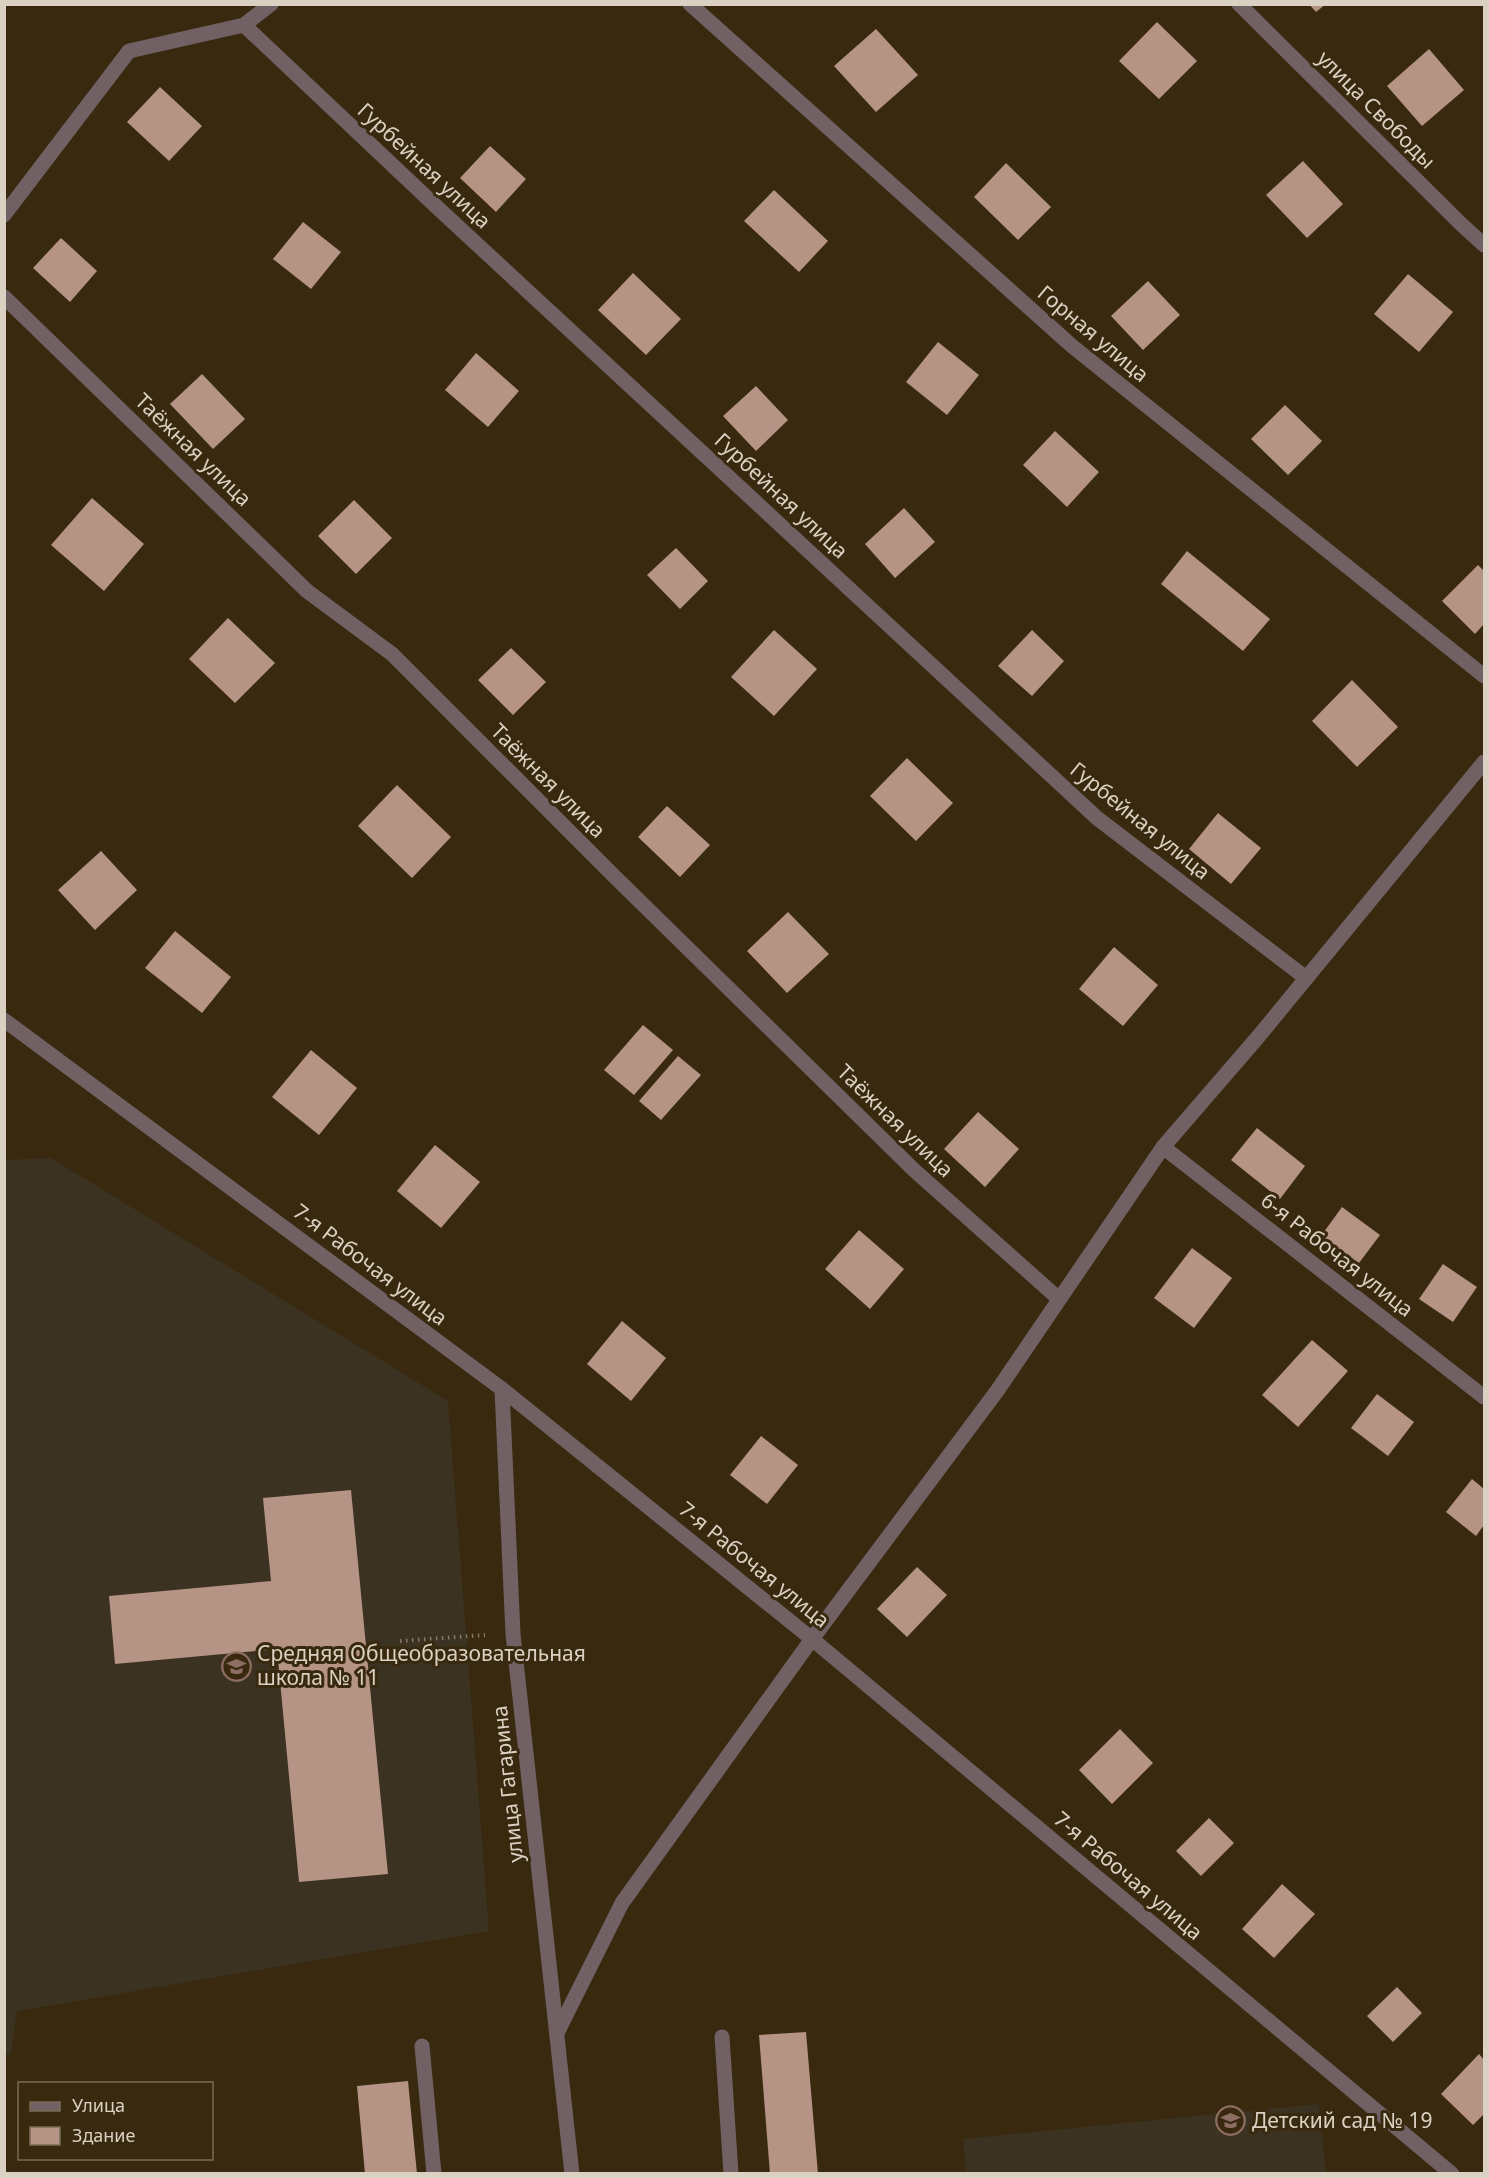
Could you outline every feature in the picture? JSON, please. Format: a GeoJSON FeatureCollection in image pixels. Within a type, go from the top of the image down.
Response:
{"type":"FeatureCollection","features":[{"type":"Feature","properties":{"kind":"street"},"geometry":{"type":"LineString","coordinates":[[4,215],[129,51],[244,25],[271,4]]}},
{"type":"Feature","properties":{"kind":"street","name":"Горная улица"},"geometry":{"type":"LineString","coordinates":[[690,4],[1072,346],[1485,676]]}},
{"type":"Feature","properties":{"kind":"street","name":"улица Свободы"},"geometry":{"type":"LineString","coordinates":[[1239,4],[1485,245]]}},
{"type":"Feature","properties":{"kind":"street","name":"Гурбейная улица"},"geometry":{"type":"LineString","coordinates":[[244,25],[449,219],[1096,818],[1306,978]]}},
{"type":"Feature","properties":{"kind":"street","name":"Таёжная улица"},"geometry":{"type":"LineString","coordinates":[[4,297],[307,591],[392,654],[615,877],[914,1170],[1059,1299]]}},
{"type":"Feature","properties":{"kind":"street"},"geometry":{"type":"LineString","coordinates":[[557,2033],[622,1903],[812,1640],[997,1392],[1163,1147],[1485,762]]}},
{"type":"Feature","properties":{"kind":"street","name":"7-я Рабочая улица"},"geometry":{"type":"LineString","coordinates":[[4,1020],[502,1389],[812,1640],[1452,2174]]}},
{"type":"Feature","properties":{"kind":"street","name":"6-я Рабочая улица"},"geometry":{"type":"LineString","coordinates":[[1163,1147],[1485,1396]]}},
{"type":"Feature","properties":{"kind":"street","name":"улица Гагарина"},"geometry":{"type":"LineString","coordinates":[[502,1389],[513,1634],[572,2174]]}},
{"type":"Feature","properties":{"kind":"street"},"geometry":{"type":"LineString","coordinates":[[722,2037],[731,2174]]}},
{"type":"Feature","properties":{"kind":"street"},"geometry":{"type":"LineString","coordinates":[[422,2046],[434,2174]]}},
{"type":"Feature","properties":{"kind":"path"},"geometry":{"type":"LineString","coordinates":[[400,1641],[513,1634]]}},
{"type":"Feature","properties":{"kind":"shaded area","name":"Средняя Общеобразовательная школа № 11"},"geometry":{"type":"Polygon","coordinates":[[[51,1158],[448,1401],[489,1931],[17,2011],[11,2053],[5,2054],[5,1160],[51,1158]]]}},
{"type":"Feature","properties":{"kind":"shaded area","name":"Детский сад № 19"},"geometry":{"type":"Polygon","coordinates":[[[1319,2104],[1326,2173],[966,2173],[963,2139],[1319,2104]]]}},
{"type":"Feature","properties":{"kind":"building"},"geometry":{"type":"Polygon","coordinates":[[[1309,4],[1326,4],[1316,12],[1309,4]]]}},
{"type":"Feature","properties":{"kind":"building"},"geometry":{"type":"Polygon","coordinates":[[[1157,22],[1197,61],[1159,99],[1119,61],[1157,22]]]}},
{"type":"Feature","properties":{"kind":"building"},"geometry":{"type":"Polygon","coordinates":[[[876,29],[918,75],[876,112],[834,66],[876,29]]]}},
{"type":"Feature","properties":{"kind":"building"},"geometry":{"type":"Polygon","coordinates":[[[1429,49],[1464,90],[1422,126],[1387,86],[1429,49]]]}},
{"type":"Feature","properties":{"kind":"building"},"geometry":{"type":"Polygon","coordinates":[[[160,87],[202,126],[169,161],[127,122],[160,87]]]}},
{"type":"Feature","properties":{"kind":"building"},"geometry":{"type":"Polygon","coordinates":[[[490,146],[526,179],[496,212],[460,178],[490,146]]]}},
{"type":"Feature","properties":{"kind":"building"},"geometry":{"type":"Polygon","coordinates":[[[1303,161],[1343,204],[1307,238],[1266,195],[1303,161]]]}},
{"type":"Feature","properties":{"kind":"building"},"geometry":{"type":"Polygon","coordinates":[[[1006,163],[1051,207],[1018,240],[974,197],[1006,163]]]}},
{"type":"Feature","properties":{"kind":"building"},"geometry":{"type":"Polygon","coordinates":[[[774,190],[828,241],[799,272],[744,221],[774,190]]]}},
{"type":"Feature","properties":{"kind":"building"},"geometry":{"type":"Polygon","coordinates":[[[303,222],[341,252],[311,289],[273,259],[303,222]]]}},
{"type":"Feature","properties":{"kind":"building"},"geometry":{"type":"Polygon","coordinates":[[[61,238],[97,271],[70,302],[33,268],[61,238]]]}},
{"type":"Feature","properties":{"kind":"building"},"geometry":{"type":"Polygon","coordinates":[[[633,273],[681,319],[646,355],[598,310],[633,273]]]}},
{"type":"Feature","properties":{"kind":"building"},"geometry":{"type":"Polygon","coordinates":[[[1408,274],[1453,312],[1419,352],[1374,314],[1408,274]]]}},
{"type":"Feature","properties":{"kind":"building"},"geometry":{"type":"Polygon","coordinates":[[[1148,281],[1180,315],[1143,350],[1111,316],[1148,281]]]}},
{"type":"Feature","properties":{"kind":"building"},"geometry":{"type":"Polygon","coordinates":[[[938,342],[979,375],[947,415],[906,382],[938,342]]]}},
{"type":"Feature","properties":{"kind":"building"},"geometry":{"type":"Polygon","coordinates":[[[476,353],[519,391],[488,427],[445,390],[476,353]]]}},
{"type":"Feature","properties":{"kind":"building"},"geometry":{"type":"Polygon","coordinates":[[[202,374],[245,419],[213,449],[170,404],[202,374]]]}},
{"type":"Feature","properties":{"kind":"building"},"geometry":{"type":"Polygon","coordinates":[[[756,386],[788,420],[756,451],[723,416],[756,386]]]}},
{"type":"Feature","properties":{"kind":"building"},"geometry":{"type":"Polygon","coordinates":[[[1285,405],[1322,441],[1288,475],[1251,439],[1285,405]]]}},
{"type":"Feature","properties":{"kind":"building"},"geometry":{"type":"Polygon","coordinates":[[[1055,431],[1099,472],[1067,507],[1023,465],[1055,431]]]}},
{"type":"Feature","properties":{"kind":"building"},"geometry":{"type":"Polygon","coordinates":[[[92,498],[144,544],[104,591],[51,545],[92,498]]]}},
{"type":"Feature","properties":{"kind":"building"},"geometry":{"type":"Polygon","coordinates":[[[354,500],[392,538],[356,574],[318,536],[354,500]]]}},
{"type":"Feature","properties":{"kind":"building"},"geometry":{"type":"Polygon","coordinates":[[[904,508],[935,542],[895,578],[865,544],[904,508]]]}},
{"type":"Feature","properties":{"kind":"building"},"geometry":{"type":"Polygon","coordinates":[[[676,548],[708,581],[680,609],[647,575],[676,548]]]}},
{"type":"Feature","properties":{"kind":"building"},"geometry":{"type":"Polygon","coordinates":[[[1187,551],[1270,619],[1243,651],[1161,584],[1187,551]]]}},
{"type":"Feature","properties":{"kind":"building"},"geometry":{"type":"Polygon","coordinates":[[[1478,565],[1484,571],[1484,624],[1475,634],[1442,601],[1478,565]]]}},
{"type":"Feature","properties":{"kind":"building"},"geometry":{"type":"Polygon","coordinates":[[[228,618],[275,663],[235,703],[189,659],[228,618]]]}},
{"type":"Feature","properties":{"kind":"building"},"geometry":{"type":"Polygon","coordinates":[[[774,630],[817,669],[774,716],[731,677],[774,630]]]}},
{"type":"Feature","properties":{"kind":"building"},"geometry":{"type":"Polygon","coordinates":[[[1032,630],[1064,661],[1032,696],[998,666],[1032,630]]]}},
{"type":"Feature","properties":{"kind":"building"},"geometry":{"type":"Polygon","coordinates":[[[511,648],[546,682],[513,715],[478,680],[511,648]]]}},
{"type":"Feature","properties":{"kind":"building"},"geometry":{"type":"Polygon","coordinates":[[[1352,680],[1398,727],[1357,767],[1312,721],[1352,680]]]}},
{"type":"Feature","properties":{"kind":"building"},"geometry":{"type":"Polygon","coordinates":[[[907,758],[953,803],[916,841],[870,796],[907,758]]]}},
{"type":"Feature","properties":{"kind":"building"},"geometry":{"type":"Polygon","coordinates":[[[397,785],[451,837],[412,878],[358,826],[397,785]]]}},
{"type":"Feature","properties":{"kind":"building"},"geometry":{"type":"Polygon","coordinates":[[[667,806],[710,845],[680,877],[638,837],[667,806]]]}},
{"type":"Feature","properties":{"kind":"building"},"geometry":{"type":"Polygon","coordinates":[[[1218,813],[1261,848],[1231,884],[1189,849],[1218,813]]]}},
{"type":"Feature","properties":{"kind":"building"},"geometry":{"type":"Polygon","coordinates":[[[101,851],[137,890],[95,930],[58,890],[101,851]]]}},
{"type":"Feature","properties":{"kind":"building"},"geometry":{"type":"Polygon","coordinates":[[[788,912],[829,954],[787,993],[747,951],[788,912]]]}},
{"type":"Feature","properties":{"kind":"building"},"geometry":{"type":"Polygon","coordinates":[[[175,931],[231,977],[202,1013],[145,968],[175,931]]]}},
{"type":"Feature","properties":{"kind":"building"},"geometry":{"type":"Polygon","coordinates":[[[1114,947],[1158,985],[1123,1026],[1079,989],[1114,947]]]}},
{"type":"Feature","properties":{"kind":"building"},"geometry":{"type":"Polygon","coordinates":[[[643,1025],[673,1050],[634,1095],[604,1070],[643,1025]]]}},
{"type":"Feature","properties":{"kind":"building"},"geometry":{"type":"Polygon","coordinates":[[[311,1050],[357,1088],[319,1135],[272,1097],[311,1050]]]}},
{"type":"Feature","properties":{"kind":"building"},"geometry":{"type":"Polygon","coordinates":[[[678,1056],[701,1075],[661,1120],[639,1101],[678,1056]]]}},
{"type":"Feature","properties":{"kind":"building"},"geometry":{"type":"Polygon","coordinates":[[[978,1112],[1019,1149],[985,1187],[944,1149],[978,1112]]]}},
{"type":"Feature","properties":{"kind":"building"},"geometry":{"type":"Polygon","coordinates":[[[1257,1128],[1305,1166],[1280,1199],[1231,1160],[1257,1128]]]}},
{"type":"Feature","properties":{"kind":"building"},"geometry":{"type":"Polygon","coordinates":[[[435,1145],[480,1182],[441,1228],[397,1191],[435,1145]]]}},
{"type":"Feature","properties":{"kind":"building"},"geometry":{"type":"Polygon","coordinates":[[[1342,1207],[1380,1235],[1359,1263],[1321,1236],[1342,1207]]]}},
{"type":"Feature","properties":{"kind":"building"},"geometry":{"type":"Polygon","coordinates":[[[859,1230],[904,1269],[870,1309],[825,1269],[859,1230]]]}},
{"type":"Feature","properties":{"kind":"building"},"geometry":{"type":"Polygon","coordinates":[[[1192,1248],[1232,1278],[1194,1328],[1154,1298],[1192,1248]]]}},
{"type":"Feature","properties":{"kind":"building"},"geometry":{"type":"Polygon","coordinates":[[[1443,1264],[1477,1287],[1453,1322],[1419,1299],[1443,1264]]]}},
{"type":"Feature","properties":{"kind":"building"},"geometry":{"type":"Polygon","coordinates":[[[622,1321],[666,1358],[631,1401],[587,1364],[622,1321]]]}},
{"type":"Feature","properties":{"kind":"building"},"geometry":{"type":"Polygon","coordinates":[[[1312,1340],[1348,1371],[1298,1427],[1262,1395],[1312,1340]]]}},
{"type":"Feature","properties":{"kind":"building"},"geometry":{"type":"Polygon","coordinates":[[[1377,1394],[1414,1422],[1388,1456],[1351,1428],[1377,1394]]]}},
{"type":"Feature","properties":{"kind":"building"},"geometry":{"type":"Polygon","coordinates":[[[761,1436],[798,1465],[767,1504],[730,1475],[761,1436]]]}},
{"type":"Feature","properties":{"kind":"building"},"geometry":{"type":"Polygon","coordinates":[[[1472,1479],[1484,1489],[1484,1525],[1476,1536],[1446,1512],[1472,1479]]]}},
{"type":"Feature","properties":{"kind":"building"},"geometry":{"type":"Polygon","coordinates":[[[351,1490],[388,1874],[299,1882],[277,1649],[115,1664],[109,1596],[271,1581],[263,1498],[351,1490]]]}},
{"type":"Feature","properties":{"kind":"building"},"geometry":{"type":"Polygon","coordinates":[[[917,1567],[947,1595],[907,1637],[877,1609],[917,1567]]]}},
{"type":"Feature","properties":{"kind":"building"},"geometry":{"type":"Polygon","coordinates":[[[1120,1729],[1153,1763],[1112,1804],[1079,1770],[1120,1729]]]}},
{"type":"Feature","properties":{"kind":"building"},"geometry":{"type":"Polygon","coordinates":[[[1209,1818],[1234,1843],[1201,1876],[1176,1851],[1209,1818]]]}},
{"type":"Feature","properties":{"kind":"building"},"geometry":{"type":"Polygon","coordinates":[[[1282,1884],[1315,1914],[1274,1958],[1242,1929],[1282,1884]]]}},
{"type":"Feature","properties":{"kind":"building"},"geometry":{"type":"Polygon","coordinates":[[[1397,1987],[1422,2013],[1393,2042],[1367,2016],[1397,1987]]]}},
{"type":"Feature","properties":{"kind":"building"},"geometry":{"type":"Polygon","coordinates":[[[806,2032],[818,2174],[770,2174],[759,2035],[806,2032]]]}},
{"type":"Feature","properties":{"kind":"building"},"geometry":{"type":"Polygon","coordinates":[[[1479,2054],[1484,2060],[1484,2114],[1473,2125],[1441,2094],[1479,2054]]]}},
{"type":"Feature","properties":{"kind":"building"},"geometry":{"type":"Polygon","coordinates":[[[408,2081],[417,2174],[365,2174],[357,2086],[408,2081]]]}},
{"type":"Feature","properties":{"kind":"place","name":"Средняя Общеобразовательная школа № 11"},"geometry":{"type":"Point","coordinates":[236,1666]}},
{"type":"Feature","properties":{"kind":"place","name":"Детский сад № 19"},"geometry":{"type":"Point","coordinates":[1231,2121]}}]}
